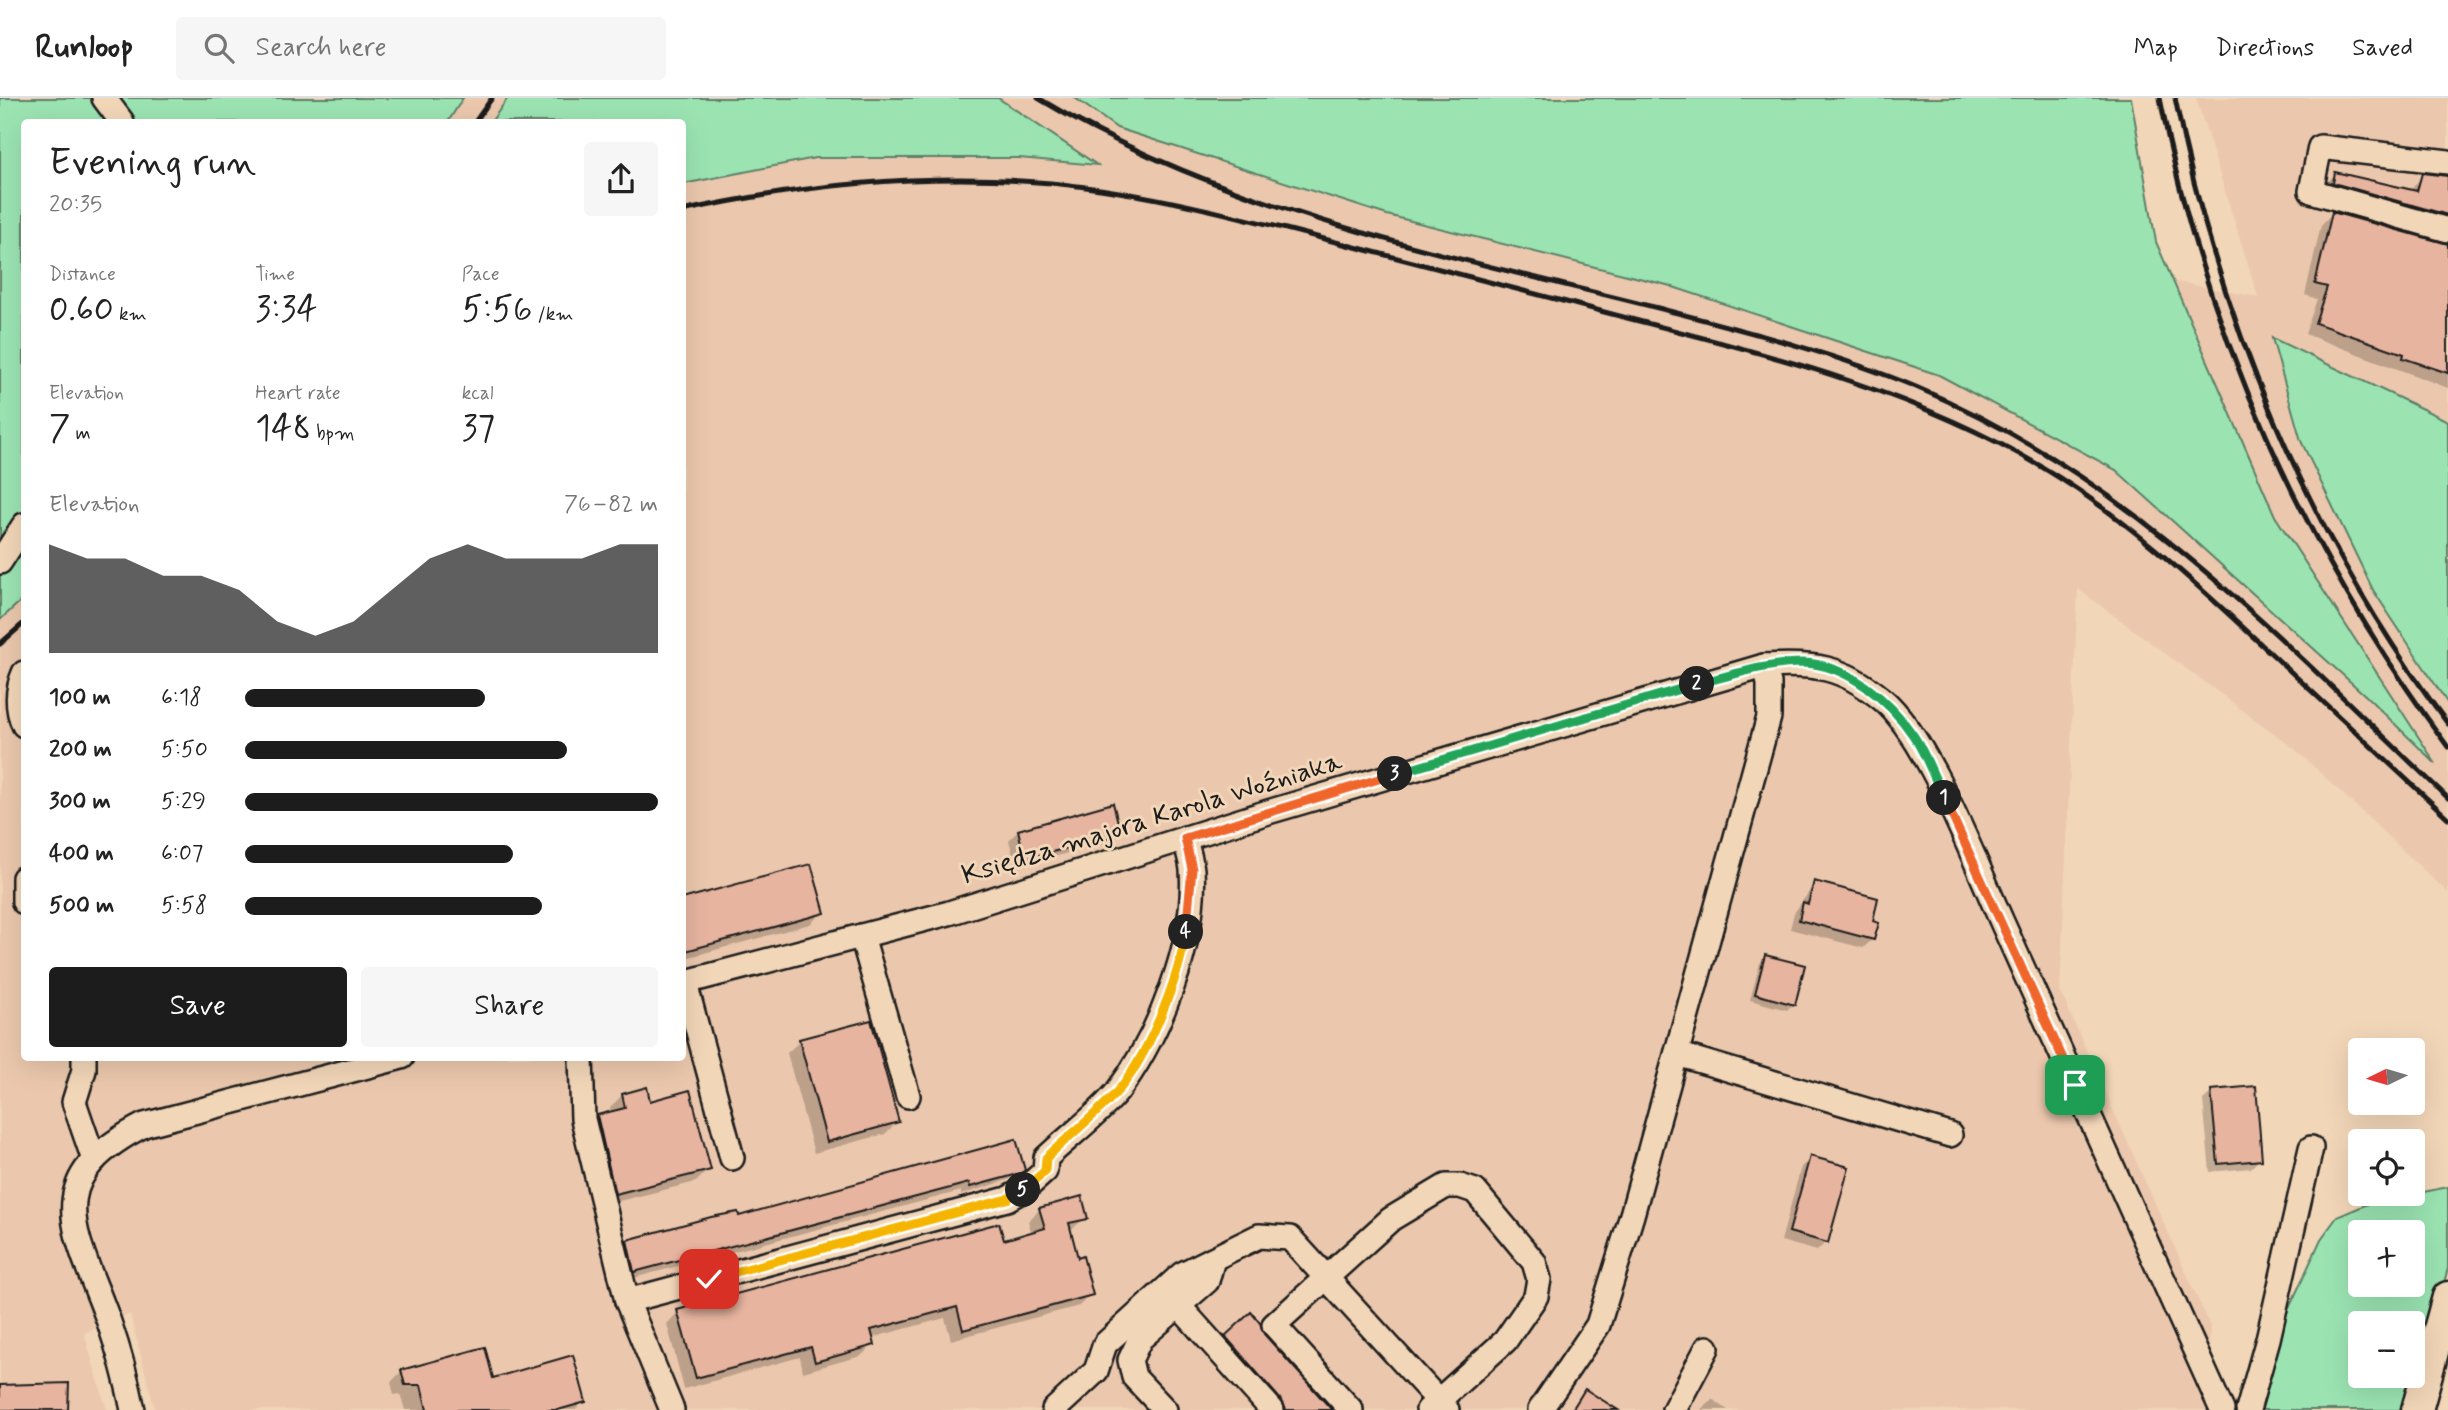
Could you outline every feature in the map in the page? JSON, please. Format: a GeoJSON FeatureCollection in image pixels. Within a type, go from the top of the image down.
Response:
{"type":"FeatureCollection","features":[{"type":"Feature","properties":{"kind":"main road"},"geometry":{"type":"LineString","coordinates":[[2417,1410],[2448,1297]]}},
{"type":"Feature","properties":{"kind":"street"},"geometry":{"type":"LineString","coordinates":[[104,98],[120,119]]}},
{"type":"Feature","properties":{"kind":"street"},"geometry":{"type":"LineString","coordinates":[[2448,162],[2320,147],[2311,191],[2448,230]]}},
{"type":"Feature","properties":{"kind":"street"},"geometry":{"type":"LineString","coordinates":[[0,562],[21,530]]}},
{"type":"Feature","properties":{"kind":"street","name":"Księdza majora Karola Woźniaka"},"geometry":{"type":"LineString","coordinates":[[686,982],[949,913],[1185,838],[1764,666],[1806,663],[1844,674],[1884,700],[1914,736],[1963,837],[2222,1410]]}},
{"type":"Feature","properties":{"kind":"street"},"geometry":{"type":"LineString","coordinates":[[1540,1410],[1598,1325],[1677,1054],[1769,718],[1769,683],[1764,666]]}},
{"type":"Feature","properties":{"kind":"street"},"geometry":{"type":"LineString","coordinates":[[21,686],[21,719]]}},
{"type":"Feature","properties":{"kind":"street"},"geometry":{"type":"LineString","coordinates":[[627,1301],[1007,1199],[1026,1189],[1045,1171],[1046,1158],[1116,1094],[1158,1023],[1183,948],[1191,902],[1192,869],[1185,838]]}},
{"type":"Feature","properties":{"kind":"street"},"geometry":{"type":"LineString","coordinates":[[862,936],[908,1096]]}},
{"type":"Feature","properties":{"kind":"street"},"geometry":{"type":"LineString","coordinates":[[686,990],[732,1158]]}},
{"type":"Feature","properties":{"kind":"street"},"geometry":{"type":"LineString","coordinates":[[1677,1054],[1950,1135]]}},
{"type":"Feature","properties":{"kind":"street"},"geometry":{"type":"LineString","coordinates":[[84,1061],[84,1070],[74,1102],[94,1160]]}},
{"type":"Feature","properties":{"kind":"street"},"geometry":{"type":"LineString","coordinates":[[133,1410],[109,1321],[82,1259],[74,1225],[73,1206],[81,1178],[94,1160],[113,1141],[144,1125],[387,1061]]}},
{"type":"Feature","properties":{"kind":"street"},"geometry":{"type":"LineString","coordinates":[[581,1061],[583,1119],[627,1301],[672,1410]]}},
{"type":"Feature","properties":{"kind":"street"},"geometry":{"type":"LineString","coordinates":[[2248,1410],[2268,1339],[2311,1148]]}},
{"type":"Feature","properties":{"kind":"street"},"geometry":{"type":"LineString","coordinates":[[1054,1410],[1096,1371],[1105,1344],[1182,1274],[1259,1236],[1290,1237],[1327,1276],[1438,1407],[1505,1341],[1536,1296],[1539,1279],[1534,1262],[1475,1191],[1460,1186],[1446,1186],[1391,1219],[1327,1276],[1274,1325],[1351,1410]]}},
{"type":"Feature","properties":{"kind":"street"},"geometry":{"type":"LineString","coordinates":[[1165,1410],[1134,1377],[1130,1360],[1140,1339],[1207,1281],[1213,1259]]}},
{"type":"Feature","properties":{"kind":"street"},"geometry":{"type":"LineString","coordinates":[[1179,1306],[1272,1410]]}},
{"type":"Feature","properties":{"kind":"street"},"geometry":{"type":"LineString","coordinates":[[1674,1410],[1707,1348]]}},
{"type":"Feature","properties":{"kind":"shaded area"},"geometry":{"type":"Polygon","coordinates":[[[444,98],[510,98],[495,119],[428,119],[444,98]]]}},
{"type":"Feature","properties":{"kind":"shaded area"},"geometry":{"type":"Polygon","coordinates":[[[998,98],[1075,98],[1117,128],[2103,268],[2258,297],[2196,98],[2448,98],[2448,421],[2273,339],[2448,630],[2448,893],[2295,749],[2078,589],[2060,991],[2210,1326],[2206,1410],[155,1410],[130,1314],[84,1333],[107,1410],[0,1410],[0,598],[21,579],[21,1061],[686,1061],[686,172],[786,151],[968,147],[1094,164],[998,98]]]}},
{"type":"Feature","properties":{"kind":"green space"},"geometry":{"type":"Polygon","coordinates":[[[0,98],[463,98],[450,119],[21,119],[21,601],[0,620],[0,98]]]}},
{"type":"Feature","properties":{"kind":"green space"},"geometry":{"type":"Polygon","coordinates":[[[508,98],[998,98],[1097,165],[1019,158],[815,158],[686,183],[686,119],[493,119],[508,98]]]}},
{"type":"Feature","properties":{"kind":"green space"},"geometry":{"type":"Polygon","coordinates":[[[1075,98],[2131,98],[2156,242],[2275,516],[2436,764],[2366,696],[2116,470],[1939,375],[1667,285],[1387,215],[1117,128],[1075,98]]]}},
{"type":"Feature","properties":{"kind":"green space"},"geometry":{"type":"Polygon","coordinates":[[[2272,338],[2448,421],[2448,704],[2373,590],[2301,441],[2272,338]]]}},
{"type":"Feature","properties":{"kind":"green space"},"geometry":{"type":"Polygon","coordinates":[[[2448,1187],[2448,1268],[2425,1352],[2425,1311],[2348,1311],[2348,1388],[2415,1388],[2409,1410],[2259,1410],[2285,1317],[2321,1239],[2337,1217],[2363,1206],[2425,1206],[2425,1192],[2448,1187]]]}},
{"type":"Feature","properties":{"kind":"building"},"geometry":{"type":"Polygon","coordinates":[[[2335,172],[2417,191],[2422,173],[2448,176],[2448,215],[2333,183],[2335,172]]]}},
{"type":"Feature","properties":{"kind":"building"},"geometry":{"type":"Polygon","coordinates":[[[2332,212],[2448,244],[2448,373],[2403,358],[2404,354],[2315,323],[2327,287],[2315,284],[2332,212]]]}},
{"type":"Feature","properties":{"kind":"building"},"geometry":{"type":"Polygon","coordinates":[[[1113,803],[1121,834],[1025,859],[1018,830],[1113,803]]]}},
{"type":"Feature","properties":{"kind":"building"},"geometry":{"type":"Polygon","coordinates":[[[811,864],[825,913],[686,951],[686,898],[811,864]]]}},
{"type":"Feature","properties":{"kind":"building"},"geometry":{"type":"Polygon","coordinates":[[[1814,881],[1878,898],[1873,921],[1879,923],[1874,940],[1799,920],[1803,902],[1808,904],[1814,881]]]}},
{"type":"Feature","properties":{"kind":"building"},"geometry":{"type":"Polygon","coordinates":[[[1765,955],[1805,965],[1795,1005],[1755,994],[1765,955]]]}},
{"type":"Feature","properties":{"kind":"building"},"geometry":{"type":"Polygon","coordinates":[[[871,1020],[899,1122],[827,1142],[799,1039],[871,1020]]]}},
{"type":"Feature","properties":{"kind":"building"},"geometry":{"type":"Polygon","coordinates":[[[2256,1086],[2262,1160],[2218,1164],[2211,1090],[2256,1086]]]}},
{"type":"Feature","properties":{"kind":"building"},"geometry":{"type":"Polygon","coordinates":[[[647,1087],[650,1101],[690,1090],[711,1170],[615,1194],[597,1115],[625,1108],[622,1094],[647,1087]]]}},
{"type":"Feature","properties":{"kind":"building"},"geometry":{"type":"Polygon","coordinates":[[[1016,1139],[1025,1170],[1022,1173],[970,1187],[969,1183],[634,1272],[627,1240],[711,1217],[738,1212],[739,1216],[1016,1139]]]}},
{"type":"Feature","properties":{"kind":"building"},"geometry":{"type":"Polygon","coordinates":[[[1810,1156],[1849,1167],[1828,1243],[1789,1232],[1810,1156]]]}},
{"type":"Feature","properties":{"kind":"building"},"geometry":{"type":"Polygon","coordinates":[[[1082,1196],[1088,1219],[1069,1223],[1078,1258],[1083,1256],[1093,1295],[963,1330],[957,1307],[871,1330],[875,1345],[815,1362],[811,1347],[696,1378],[677,1310],[999,1223],[1004,1240],[1045,1228],[1039,1208],[1082,1196]]]}},
{"type":"Feature","properties":{"kind":"building"},"geometry":{"type":"Polygon","coordinates":[[[1251,1312],[1260,1323],[1264,1334],[1332,1410],[1286,1410],[1282,1401],[1225,1336],[1251,1312]]]}},
{"type":"Feature","properties":{"kind":"building"},"geometry":{"type":"Polygon","coordinates":[[[485,1347],[493,1378],[573,1355],[586,1402],[558,1410],[427,1410],[421,1385],[405,1385],[401,1370],[485,1347]]]}},
{"type":"Feature","properties":{"kind":"building"},"geometry":{"type":"Polygon","coordinates":[[[69,1383],[68,1410],[0,1410],[0,1385],[69,1383]]]}},
{"type":"Feature","properties":{"kind":"building"},"geometry":{"type":"Polygon","coordinates":[[[1585,1389],[1618,1410],[1572,1410],[1585,1389]]]}},
{"type":"Feature","properties":{"kind":"railway"},"geometry":{"type":"LineString","coordinates":[[477,119],[492,98]]}},
{"type":"Feature","properties":{"kind":"railway"},"geometry":{"type":"LineString","coordinates":[[1038,98],[1110,137],[1184,171],[1260,200],[1416,247],[1819,352],[1916,387],[1994,424],[2066,467],[2135,515],[2200,567],[2325,680],[2448,798]]}},
{"type":"Feature","properties":{"kind":"railway"},"geometry":{"type":"LineString","coordinates":[[2160,98],[2179,186],[2204,272],[2233,356],[2268,439],[2306,519],[2349,597],[2448,747]]}},
{"type":"Feature","properties":{"kind":"railway"},"geometry":{"type":"LineString","coordinates":[[2175,98],[2217,264],[2245,346],[2277,426],[2313,504],[2354,581],[2399,654],[2448,724]]}},
{"type":"Feature","properties":{"kind":"railway"},"geometry":{"type":"LineString","coordinates":[[686,210],[820,187],[912,180],[1004,180],[1121,192],[1294,231],[1754,352],[1873,389],[1931,411],[1987,437],[2042,467],[2101,506],[2157,550],[2210,597],[2448,818]]}},
{"type":"Feature","properties":{"kind":"railway"},"geometry":{"type":"LineString","coordinates":[[0,644],[21,626]]}},
{"type":"Feature","properties":{"kind":"route"},"geometry":{"type":"LineString","coordinates":[[709,1279],[1007,1199],[1026,1189],[1045,1171],[1046,1158],[1116,1094],[1158,1023],[1183,948],[1191,902],[1192,869],[1185,838],[1764,666],[1806,663],[1844,674],[1884,700],[1914,736],[1963,837],[2075,1085]]}}]}
